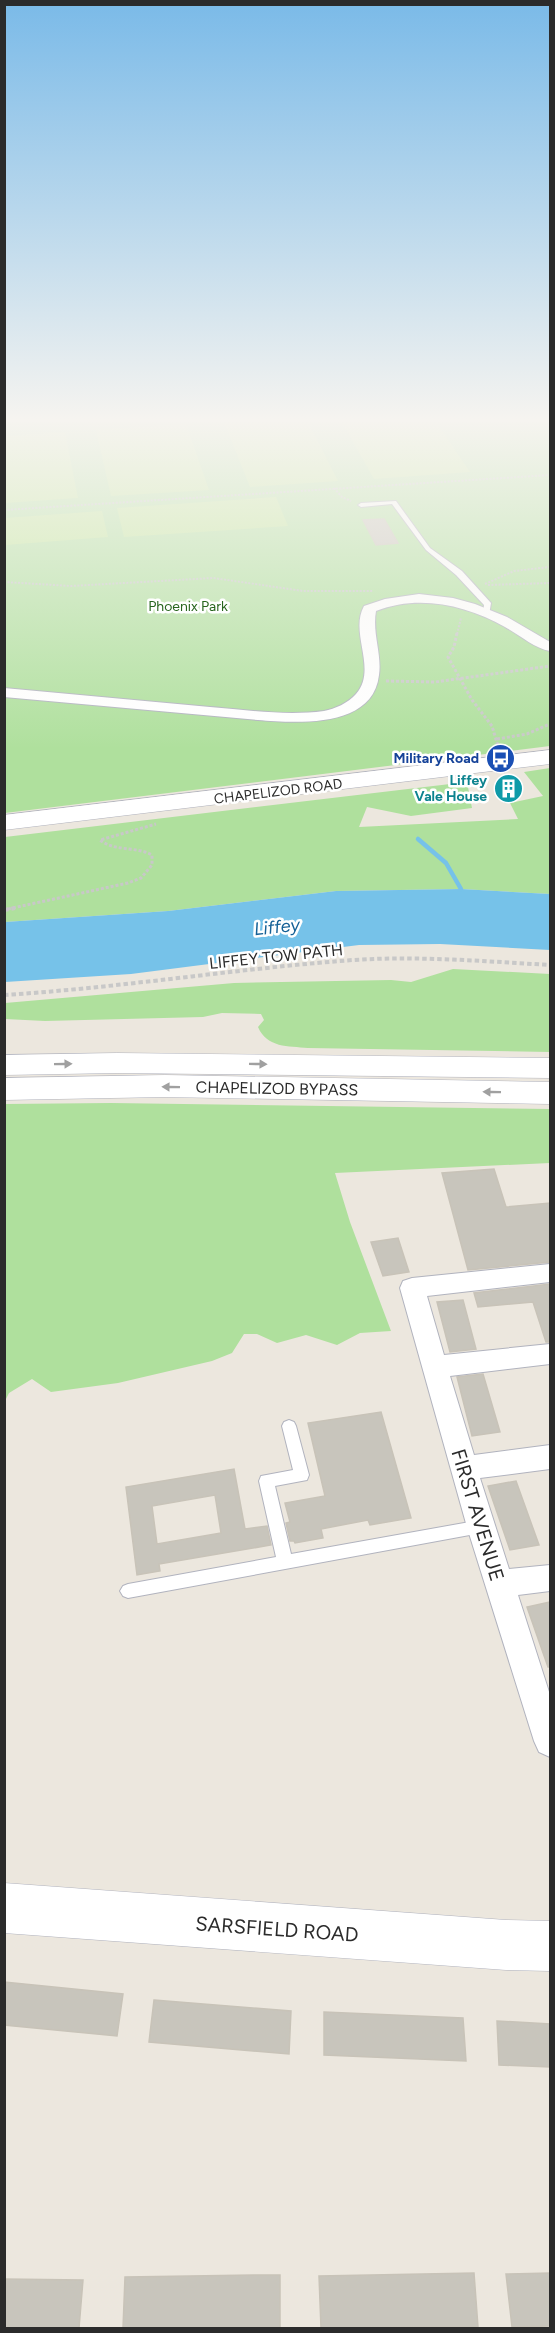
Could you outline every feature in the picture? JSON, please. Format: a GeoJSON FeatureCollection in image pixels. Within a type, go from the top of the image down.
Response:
{"type":"FeatureCollection","features":[{"type":"Feature","properties":{"kind":"main road","name":"CHAPELIZOD ROAD"},"geometry":{"type":"LineString","coordinates":[[4,823],[550,757]]}},
{"type":"Feature","properties":{"kind":"main road","name":"CHAPELIZOD BYPASS"},"geometry":{"type":"LineString","coordinates":[[4,1065],[117,1063],[550,1068]]}},
{"type":"Feature","properties":{"kind":"main road","name":"CHAPELIZOD BYPASS"},"geometry":{"type":"LineString","coordinates":[[4,1089],[165,1086],[550,1093]]}},
{"type":"Feature","properties":{"kind":"main road","name":"SARSFIELD ROAD"},"geometry":{"type":"LineString","coordinates":[[4,1908],[495,1944],[550,1946]]}},
{"type":"Feature","properties":{"kind":"street"},"geometry":{"type":"LineString","coordinates":[[4,692],[235,713],[324,716],[341,712],[364,695],[370,680],[372,660],[366,620],[369,609],[389,600],[404,598],[429,599],[486,613],[550,647]]}},
{"type":"Feature","properties":{"kind":"street","name":"FIRST AVENUE"},"geometry":{"type":"LineString","coordinates":[[550,1273],[412,1288],[481,1527],[550,1741]]}},
{"type":"Feature","properties":{"kind":"street"},"geometry":{"type":"LineString","coordinates":[[434,1367],[550,1354]]}},
{"type":"Feature","properties":{"kind":"street"},"geometry":{"type":"LineString","coordinates":[[464,1468],[550,1457]]}},
{"type":"Feature","properties":{"kind":"street"},"geometry":{"type":"LineString","coordinates":[[500,1584],[550,1578]]}},
{"type":"Feature","properties":{"kind":"lane"},"geometry":{"type":"LineString","coordinates":[[415,531],[428,549],[459,573],[488,605],[486,613]]}},
{"type":"Feature","properties":{"kind":"lane"},"geometry":{"type":"LineString","coordinates":[[285,1562],[266,1481],[302,1475],[289,1426]]}},
{"type":"Feature","properties":{"kind":"lane"},"geometry":{"type":"LineString","coordinates":[[128,1592],[481,1527]]}},
{"type":"Feature","properties":{"kind":"path"},"geometry":{"type":"LineString","coordinates":[[550,567],[514,571],[482,585],[550,583]]}},
{"type":"Feature","properties":{"kind":"path"},"geometry":{"type":"LineString","coordinates":[[4,582],[71,586],[213,578],[303,591],[380,591]]}},
{"type":"Feature","properties":{"kind":"path"},"geometry":{"type":"LineString","coordinates":[[464,606],[454,647],[448,657],[492,726],[500,744],[494,753]]}},
{"type":"Feature","properties":{"kind":"path"},"geometry":{"type":"LineString","coordinates":[[370,680],[424,683],[550,666]]}},
{"type":"Feature","properties":{"kind":"path"},"geometry":{"type":"LineString","coordinates":[[497,739],[527,734],[550,724]]}},
{"type":"Feature","properties":{"kind":"path"},"geometry":{"type":"LineString","coordinates":[[4,909],[111,888],[141,878],[152,865],[152,855],[136,849],[105,844],[100,840],[156,824],[159,819],[156,806]]}},
{"type":"Feature","properties":{"kind":"path","name":"LIFFEY TOW PATH"},"geometry":{"type":"LineString","coordinates":[[4,995],[351,961],[421,958],[550,965]]}},
{"type":"Feature","properties":{"kind":"green space","name":"Phoenix Park"},"geometry":{"type":"Polygon","coordinates":[[[5,531],[550,531],[550,746],[5,813],[5,531]]]}},
{"type":"Feature","properties":{"kind":"green space"},"geometry":{"type":"Polygon","coordinates":[[[5,531],[107,531],[108,537],[5,545],[5,531]]]}},
{"type":"Feature","properties":{"kind":"green space"},"geometry":{"type":"Polygon","coordinates":[[[123,531],[215,531],[124,537],[123,531]]]}},
{"type":"Feature","properties":{"kind":"green space"},"geometry":{"type":"Polygon","coordinates":[[[550,768],[550,894],[461,889],[336,891],[168,911],[5,922],[5,837],[467,782],[472,808],[411,816],[367,807],[359,827],[518,819],[510,803],[543,796],[524,772],[550,768]]]}},
{"type":"Feature","properties":{"kind":"green space"},"geometry":{"type":"Polygon","coordinates":[[[453,969],[550,974],[550,1052],[286,1046],[267,1039],[262,1034],[258,1027],[264,1020],[261,1014],[222,1013],[203,1017],[45,1021],[5,1019],[5,1003],[234,983],[391,980],[411,982],[453,969]]]}},
{"type":"Feature","properties":{"kind":"green space"},"geometry":{"type":"Polygon","coordinates":[[[111,1103],[550,1109],[550,1163],[335,1173],[350,1222],[391,1331],[360,1333],[337,1345],[306,1335],[277,1343],[257,1334],[244,1334],[232,1353],[212,1361],[118,1383],[51,1392],[32,1379],[9,1393],[5,1401],[5,1104],[111,1103]]]}},
{"type":"Feature","properties":{"kind":"water","name":"Liffey"},"geometry":{"type":"Polygon","coordinates":[[[461,889],[550,894],[550,950],[440,944],[359,945],[131,974],[5,982],[5,922],[168,911],[336,891],[461,889]]]}},
{"type":"Feature","properties":{"kind":"building"},"geometry":{"type":"Polygon","coordinates":[[[369,531],[391,531],[398,543],[376,545],[369,531]]]}},
{"type":"Feature","properties":{"kind":"building"},"geometry":{"type":"Polygon","coordinates":[[[494,1169],[506,1207],[550,1203],[550,1262],[468,1270],[442,1173],[494,1169]]]}},
{"type":"Feature","properties":{"kind":"building"},"geometry":{"type":"Polygon","coordinates":[[[398,1238],[409,1272],[383,1276],[371,1242],[398,1238]]]}},
{"type":"Feature","properties":{"kind":"building"},"geometry":{"type":"Polygon","coordinates":[[[550,1284],[550,1342],[546,1342],[533,1302],[478,1307],[474,1293],[550,1284]]]}},
{"type":"Feature","properties":{"kind":"building"},"geometry":{"type":"Polygon","coordinates":[[[463,1300],[476,1349],[450,1352],[437,1302],[463,1300]]]}},
{"type":"Feature","properties":{"kind":"building"},"geometry":{"type":"Polygon","coordinates":[[[483,1374],[500,1432],[472,1436],[457,1377],[483,1374]]]}},
{"type":"Feature","properties":{"kind":"building"},"geometry":{"type":"Polygon","coordinates":[[[381,1412],[411,1518],[370,1525],[368,1520],[321,1529],[323,1538],[295,1543],[290,1541],[286,1523],[290,1522],[285,1503],[325,1496],[308,1423],[381,1412]]]}},
{"type":"Feature","properties":{"kind":"building"},"geometry":{"type":"Polygon","coordinates":[[[234,1469],[245,1529],[267,1526],[271,1545],[159,1564],[160,1571],[137,1575],[126,1487],[234,1469]],[[215,1495],[152,1506],[157,1544],[221,1533],[215,1495]]]}},
{"type":"Feature","properties":{"kind":"building"},"geometry":{"type":"Polygon","coordinates":[[[516,1481],[539,1545],[510,1550],[488,1486],[516,1481]]]}},
{"type":"Feature","properties":{"kind":"building"},"geometry":{"type":"Polygon","coordinates":[[[550,1602],[550,1667],[548,1667],[527,1607],[550,1602]]]}},
{"type":"Feature","properties":{"kind":"building"},"geometry":{"type":"Polygon","coordinates":[[[4,1982],[123,1994],[117,2036],[4,2025],[4,1982]]]}},
{"type":"Feature","properties":{"kind":"building"},"geometry":{"type":"Polygon","coordinates":[[[154,2000],[291,2011],[289,2054],[149,2042],[154,2000]]]}},
{"type":"Feature","properties":{"kind":"building"},"geometry":{"type":"Polygon","coordinates":[[[324,2012],[463,2018],[466,2061],[324,2055],[324,2012]]]}},
{"type":"Feature","properties":{"kind":"building"},"geometry":{"type":"Polygon","coordinates":[[[497,2021],[550,2024],[550,2067],[499,2065],[497,2021]]]}},
{"type":"Feature","properties":{"kind":"building"},"geometry":{"type":"Polygon","coordinates":[[[474,2273],[478,2327],[321,2328],[319,2276],[474,2273]]]}},
{"type":"Feature","properties":{"kind":"building"},"geometry":{"type":"Polygon","coordinates":[[[550,2273],[550,2326],[512,2327],[506,2274],[550,2273]]]}},
{"type":"Feature","properties":{"kind":"building"},"geometry":{"type":"Polygon","coordinates":[[[280,2275],[280,2328],[123,2328],[125,2277],[280,2275]]]}},
{"type":"Feature","properties":{"kind":"building"},"geometry":{"type":"Polygon","coordinates":[[[4,2279],[83,2280],[79,2328],[4,2328],[4,2279]]]}},
{"type":"Feature","properties":{"kind":"waterway"},"geometry":{"type":"LineString","coordinates":[[418,839],[446,863],[461,889]]}},
{"type":"Feature","properties":{"kind":"place","name":"Military Road"},"geometry":{"type":"Point","coordinates":[500,758]}},
{"type":"Feature","properties":{"kind":"place","name":"Liffey Vale House"},"geometry":{"type":"Point","coordinates":[508,788]}}]}
